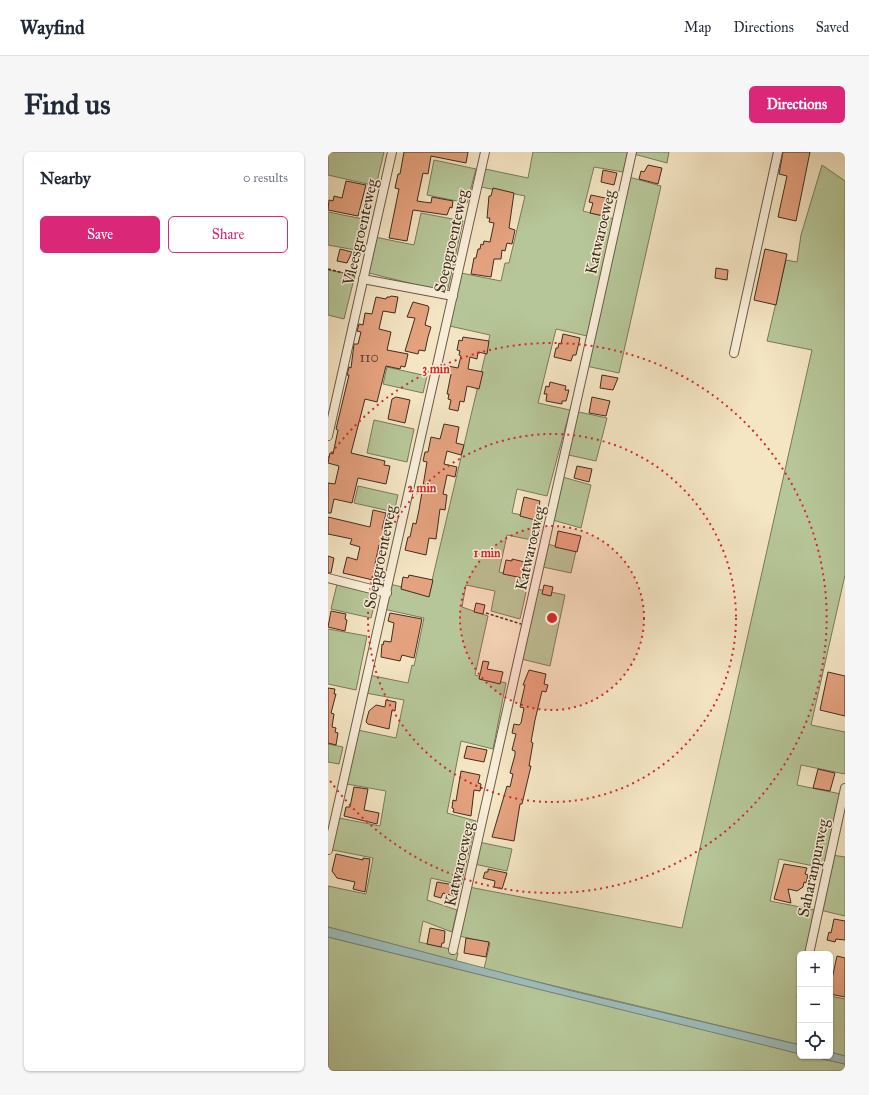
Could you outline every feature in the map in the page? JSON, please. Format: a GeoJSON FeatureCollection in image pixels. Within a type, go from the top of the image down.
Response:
{"type":"FeatureCollection","features":[{"type":"Feature","properties":{"kind":"street","name":"Vleesgroenteweg"},"geometry":{"type":"LineString","coordinates":[[328,436],[392,152]]}},
{"type":"Feature","properties":{"kind":"street","name":"Soepgroenteweg"},"geometry":{"type":"LineString","coordinates":[[328,850],[485,152]]}},
{"type":"Feature","properties":{"kind":"street","name":"Katwaroeweg"},"geometry":{"type":"LineString","coordinates":[[453,950],[500,752],[526,625],[571,434],[632,152]]}},
{"type":"Feature","properties":{"kind":"street"},"geometry":{"type":"LineString","coordinates":[[734,353],[778,152]]}},
{"type":"Feature","properties":{"kind":"street"},"geometry":{"type":"LineString","coordinates":[[363,279],[453,296]]}},
{"type":"Feature","properties":{"kind":"street"},"geometry":{"type":"LineString","coordinates":[[328,578],[387,593]]}},
{"type":"Feature","properties":{"kind":"street","name":"Saharanpurweg"},"geometry":{"type":"LineString","coordinates":[[810,951],[845,788]]}},
{"type":"Feature","properties":{"kind":"path"},"geometry":{"type":"LineString","coordinates":[[328,269],[363,279]]}},
{"type":"Feature","properties":{"kind":"path"},"geometry":{"type":"LineString","coordinates":[[486,613],[526,625]]}},
{"type":"Feature","properties":{"kind":"green space"},"geometry":{"type":"Polygon","coordinates":[[[328,152],[384,152],[376,186],[328,175],[328,152]]]}},
{"type":"Feature","properties":{"kind":"green space"},"geometry":{"type":"Polygon","coordinates":[[[533,152],[628,152],[623,172],[594,167],[583,211],[614,219],[587,336],[556,329],[538,403],[570,410],[547,496],[517,489],[512,513],[542,519],[537,541],[507,535],[499,572],[529,579],[520,619],[491,611],[495,591],[466,585],[462,607],[488,616],[475,675],[506,683],[493,749],[461,741],[447,813],[476,821],[461,885],[431,878],[427,900],[457,910],[452,932],[423,921],[419,942],[450,949],[450,952],[458,953],[456,961],[328,927],[328,886],[366,894],[373,858],[328,849],[334,817],[380,826],[386,791],[341,783],[353,729],[396,738],[404,700],[360,692],[364,674],[408,683],[412,665],[414,666],[424,618],[379,608],[385,583],[429,593],[490,335],[445,325],[456,272],[501,281],[505,263],[509,263],[525,196],[481,187],[485,169],[528,178],[533,152]]]}},
{"type":"Feature","properties":{"kind":"green space"},"geometry":{"type":"Polygon","coordinates":[[[635,152],[669,152],[667,163],[634,154],[635,152]]]}},
{"type":"Feature","properties":{"kind":"green space"},"geometry":{"type":"Polygon","coordinates":[[[434,160],[476,169],[467,203],[427,195],[434,160]]]}},
{"type":"Feature","properties":{"kind":"green space"},"geometry":{"type":"Polygon","coordinates":[[[822,165],[845,181],[845,575],[811,725],[845,732],[845,774],[801,765],[797,785],[841,794],[824,868],[779,859],[770,901],[815,910],[807,951],[797,951],[797,1044],[484,969],[490,943],[459,936],[469,887],[682,928],[812,350],[767,341],[786,260],[797,262],[801,235],[822,165]]]}},
{"type":"Feature","properties":{"kind":"green space"},"geometry":{"type":"Polygon","coordinates":[[[629,177],[661,186],[619,373],[586,366],[629,177]]]}},
{"type":"Feature","properties":{"kind":"green space"},"geometry":{"type":"Polygon","coordinates":[[[328,212],[368,220],[361,251],[328,245],[328,212]]]}},
{"type":"Feature","properties":{"kind":"green space"},"geometry":{"type":"Polygon","coordinates":[[[421,213],[463,221],[448,289],[441,291],[365,272],[370,236],[414,245],[421,213]]]}},
{"type":"Feature","properties":{"kind":"green space"},"geometry":{"type":"Polygon","coordinates":[[[328,270],[355,275],[344,319],[328,315],[328,270]]]}},
{"type":"Feature","properties":{"kind":"green space"},"geometry":{"type":"Polygon","coordinates":[[[387,367],[427,376],[423,393],[383,384],[387,367]]]}},
{"type":"Feature","properties":{"kind":"green space"},"geometry":{"type":"Polygon","coordinates":[[[574,411],[607,418],[596,461],[564,454],[574,411]]]}},
{"type":"Feature","properties":{"kind":"green space"},"geometry":{"type":"Polygon","coordinates":[[[374,420],[414,429],[407,462],[367,453],[374,420]]]}},
{"type":"Feature","properties":{"kind":"green space"},"geometry":{"type":"Polygon","coordinates":[[[559,476],[591,485],[581,528],[549,519],[559,476]]]}},
{"type":"Feature","properties":{"kind":"green space"},"geometry":{"type":"Polygon","coordinates":[[[358,486],[398,495],[394,512],[354,503],[358,486]]]}},
{"type":"Feature","properties":{"kind":"green space"},"geometry":{"type":"Polygon","coordinates":[[[543,543],[576,551],[571,573],[538,566],[543,543]]]}},
{"type":"Feature","properties":{"kind":"green space"},"geometry":{"type":"Polygon","coordinates":[[[338,580],[377,594],[371,618],[331,609],[338,580]]]}},
{"type":"Feature","properties":{"kind":"green space"},"geometry":{"type":"Polygon","coordinates":[[[532,588],[565,595],[550,666],[517,658],[532,588]]]}},
{"type":"Feature","properties":{"kind":"green space"},"geometry":{"type":"Polygon","coordinates":[[[328,629],[367,636],[356,690],[328,684],[328,629]]]}},
{"type":"Feature","properties":{"kind":"green space"},"geometry":{"type":"Polygon","coordinates":[[[328,744],[343,747],[339,764],[328,762],[328,744]]]}},
{"type":"Feature","properties":{"kind":"green space"},"geometry":{"type":"Polygon","coordinates":[[[479,842],[512,849],[507,871],[474,864],[479,842]]]}},
{"type":"Feature","properties":{"kind":"green space"},"geometry":{"type":"Polygon","coordinates":[[[832,855],[845,857],[845,916],[820,910],[832,855]]]}},
{"type":"Feature","properties":{"kind":"green space"},"geometry":{"type":"Polygon","coordinates":[[[328,937],[797,1053],[797,1059],[823,1059],[845,1064],[845,1071],[328,1071],[328,937]]]}},
{"type":"Feature","properties":{"kind":"green space"},"geometry":{"type":"Polygon","coordinates":[[[833,997],[845,999],[845,1056],[833,1053],[833,997]]]}},
{"type":"Feature","properties":{"kind":"water"},"geometry":{"type":"Polygon","coordinates":[[[328,927],[572,991],[797,1044],[797,1053],[328,937],[328,927]]]}},
{"type":"Feature","properties":{"kind":"water"},"geometry":{"type":"Polygon","coordinates":[[[833,1053],[845,1056],[845,1064],[823,1059],[833,1059],[833,1053]]]}},
{"type":"Feature","properties":{"kind":"building"},"geometry":{"type":"Polygon","coordinates":[[[404,152],[468,152],[466,163],[431,156],[428,174],[423,173],[417,201],[431,203],[432,197],[453,201],[452,208],[450,207],[447,215],[413,210],[407,241],[389,238],[399,189],[395,188],[398,174],[400,174],[404,152]]]}},
{"type":"Feature","properties":{"kind":"building"},"geometry":{"type":"Polygon","coordinates":[[[783,152],[810,152],[796,221],[778,217],[787,176],[779,174],[783,152]]]}},
{"type":"Feature","properties":{"kind":"building"},"geometry":{"type":"Polygon","coordinates":[[[648,165],[662,168],[658,184],[639,179],[641,171],[644,172],[648,165]]]}},
{"type":"Feature","properties":{"kind":"building"},"geometry":{"type":"Polygon","coordinates":[[[603,170],[617,173],[614,185],[601,182],[603,170]]]}},
{"type":"Feature","properties":{"kind":"building"},"geometry":{"type":"Polygon","coordinates":[[[346,181],[366,185],[358,216],[328,210],[329,200],[333,201],[334,196],[342,198],[346,181]]]}},
{"type":"Feature","properties":{"kind":"building"},"geometry":{"type":"Polygon","coordinates":[[[493,188],[514,193],[509,228],[515,230],[512,244],[507,243],[505,251],[502,250],[501,259],[494,259],[491,277],[471,274],[474,258],[476,258],[478,249],[480,249],[481,244],[483,245],[484,241],[490,242],[494,223],[489,222],[490,218],[487,218],[489,196],[491,196],[493,188]]]}},
{"type":"Feature","properties":{"kind":"building"},"geometry":{"type":"Polygon","coordinates":[[[591,195],[610,199],[604,216],[590,213],[593,203],[589,202],[591,195]]]}},
{"type":"Feature","properties":{"kind":"building"},"geometry":{"type":"Polygon","coordinates":[[[340,249],[352,252],[347,263],[337,261],[340,249]]]}},
{"type":"Feature","properties":{"kind":"building"},"geometry":{"type":"Polygon","coordinates":[[[765,249],[787,254],[776,305],[754,300],[765,249]]]}},
{"type":"Feature","properties":{"kind":"building"},"geometry":{"type":"Polygon","coordinates":[[[716,268],[728,270],[727,280],[715,278],[716,268]]]}},
{"type":"Feature","properties":{"kind":"building"},"geometry":{"type":"Polygon","coordinates":[[[376,297],[386,299],[387,297],[398,297],[395,313],[383,311],[379,329],[391,332],[387,350],[408,354],[405,367],[401,366],[400,369],[386,366],[377,402],[365,399],[351,453],[385,461],[384,465],[390,466],[386,484],[358,478],[352,503],[334,499],[331,513],[328,513],[328,483],[335,484],[339,466],[328,463],[330,453],[333,454],[338,430],[336,429],[349,375],[347,375],[349,367],[351,368],[354,344],[358,344],[361,332],[357,331],[359,324],[363,325],[365,313],[372,314],[376,297]]]}},
{"type":"Feature","properties":{"kind":"building"},"geometry":{"type":"Polygon","coordinates":[[[413,302],[428,306],[429,308],[425,325],[431,327],[425,351],[419,350],[418,354],[405,351],[415,318],[407,317],[413,302]]]}},
{"type":"Feature","properties":{"kind":"building"},"geometry":{"type":"Polygon","coordinates":[[[563,334],[580,338],[576,355],[573,355],[571,361],[554,357],[556,348],[558,348],[559,343],[561,344],[563,334]]]}},
{"type":"Feature","properties":{"kind":"building"},"geometry":{"type":"Polygon","coordinates":[[[463,337],[489,341],[487,354],[478,352],[477,359],[470,357],[468,369],[483,372],[479,389],[467,386],[464,402],[460,401],[458,411],[449,409],[451,400],[448,399],[449,394],[447,394],[451,374],[447,373],[448,366],[458,368],[461,356],[459,355],[460,351],[457,350],[459,340],[462,341],[463,337]]]}},
{"type":"Feature","properties":{"kind":"building"},"geometry":{"type":"Polygon","coordinates":[[[602,375],[618,378],[613,390],[600,388],[602,375]]]}},
{"type":"Feature","properties":{"kind":"building"},"geometry":{"type":"Polygon","coordinates":[[[550,382],[566,386],[565,390],[569,390],[566,401],[562,401],[562,404],[546,401],[547,394],[544,394],[546,386],[549,387],[550,382]]]}},
{"type":"Feature","properties":{"kind":"building"},"geometry":{"type":"Polygon","coordinates":[[[396,397],[410,400],[405,423],[388,419],[392,399],[396,397]]]}},
{"type":"Feature","properties":{"kind":"building"},"geometry":{"type":"Polygon","coordinates":[[[592,397],[610,401],[606,416],[589,413],[592,397]]]}},
{"type":"Feature","properties":{"kind":"building"},"geometry":{"type":"Polygon","coordinates":[[[444,424],[459,427],[456,443],[464,445],[461,455],[447,451],[444,464],[457,467],[455,477],[447,475],[443,494],[447,495],[445,510],[440,509],[436,539],[429,538],[426,555],[405,550],[413,523],[416,524],[419,510],[427,462],[423,461],[425,452],[428,452],[431,437],[440,439],[444,424]]]}},
{"type":"Feature","properties":{"kind":"building"},"geometry":{"type":"Polygon","coordinates":[[[577,466],[592,469],[589,482],[574,478],[577,466]]]}},
{"type":"Feature","properties":{"kind":"building"},"geometry":{"type":"Polygon","coordinates":[[[524,497],[540,501],[539,507],[541,508],[535,520],[520,516],[524,497]]]}},
{"type":"Feature","properties":{"kind":"building"},"geometry":{"type":"Polygon","coordinates":[[[373,510],[386,513],[382,529],[386,530],[383,546],[379,545],[375,564],[379,565],[376,579],[373,580],[343,573],[347,557],[357,560],[360,547],[350,544],[352,539],[328,534],[328,517],[370,527],[373,510]]]}},
{"type":"Feature","properties":{"kind":"building"},"geometry":{"type":"Polygon","coordinates":[[[558,531],[581,536],[577,552],[555,547],[558,531]]]}},
{"type":"Feature","properties":{"kind":"building"},"geometry":{"type":"Polygon","coordinates":[[[328,556],[334,558],[331,573],[328,573],[328,556]]]}},
{"type":"Feature","properties":{"kind":"building"},"geometry":{"type":"Polygon","coordinates":[[[512,559],[525,562],[526,568],[529,569],[527,579],[503,574],[506,560],[512,561],[512,559]]]}},
{"type":"Feature","properties":{"kind":"building"},"geometry":{"type":"Polygon","coordinates":[[[409,575],[433,580],[429,597],[401,589],[403,577],[408,578],[409,575]]]}},
{"type":"Feature","properties":{"kind":"building"},"geometry":{"type":"Polygon","coordinates":[[[544,585],[553,587],[551,596],[542,594],[544,585]]]}},
{"type":"Feature","properties":{"kind":"building"},"geometry":{"type":"Polygon","coordinates":[[[476,603],[485,605],[483,614],[474,612],[476,603]]]}},
{"type":"Feature","properties":{"kind":"building"},"geometry":{"type":"Polygon","coordinates":[[[331,611],[346,614],[345,619],[347,620],[345,631],[328,627],[331,611]]]}},
{"type":"Feature","properties":{"kind":"building"},"geometry":{"type":"Polygon","coordinates":[[[390,613],[422,619],[414,658],[402,655],[400,661],[381,657],[382,644],[383,645],[384,641],[391,642],[394,623],[388,621],[390,613]]]}},
{"type":"Feature","properties":{"kind":"building"},"geometry":{"type":"Polygon","coordinates":[[[483,661],[489,662],[487,669],[503,672],[500,684],[479,679],[483,661]]]}},
{"type":"Feature","properties":{"kind":"building"},"geometry":{"type":"Polygon","coordinates":[[[529,670],[546,674],[544,684],[548,685],[546,692],[542,691],[535,720],[531,742],[533,743],[529,766],[531,766],[522,804],[520,804],[514,841],[492,837],[507,786],[510,787],[513,774],[510,773],[515,755],[515,751],[512,750],[516,734],[512,733],[514,724],[519,725],[521,723],[524,708],[520,707],[525,685],[523,685],[529,670]]]}},
{"type":"Feature","properties":{"kind":"building"},"geometry":{"type":"Polygon","coordinates":[[[828,672],[845,676],[845,716],[820,710],[828,672]]]}},
{"type":"Feature","properties":{"kind":"building"},"geometry":{"type":"Polygon","coordinates":[[[328,688],[335,689],[334,694],[336,694],[331,713],[334,714],[332,727],[336,728],[335,732],[338,733],[336,745],[328,743],[328,688]]]}},
{"type":"Feature","properties":{"kind":"building"},"geometry":{"type":"Polygon","coordinates":[[[386,700],[396,702],[395,711],[392,710],[389,729],[368,724],[366,722],[369,711],[376,705],[385,707],[386,700]]]}},
{"type":"Feature","properties":{"kind":"building"},"geometry":{"type":"Polygon","coordinates":[[[467,746],[487,750],[484,762],[464,758],[467,746]]]}},
{"type":"Feature","properties":{"kind":"building"},"geometry":{"type":"Polygon","coordinates":[[[818,769],[835,773],[830,791],[813,788],[818,769]]]}},
{"type":"Feature","properties":{"kind":"building"},"geometry":{"type":"Polygon","coordinates":[[[461,771],[480,775],[478,783],[481,784],[480,791],[474,790],[471,816],[453,812],[454,809],[452,808],[453,800],[456,801],[461,771]]]}},
{"type":"Feature","properties":{"kind":"building"},"geometry":{"type":"Polygon","coordinates":[[[354,787],[368,789],[364,810],[379,813],[377,824],[344,816],[346,807],[350,807],[354,787]]]}},
{"type":"Feature","properties":{"kind":"building"},"geometry":{"type":"Polygon","coordinates":[[[336,854],[363,860],[363,858],[370,859],[365,892],[353,889],[355,882],[337,878],[332,871],[336,854]]]}},
{"type":"Feature","properties":{"kind":"building"},"geometry":{"type":"Polygon","coordinates":[[[784,864],[807,868],[805,874],[808,875],[806,883],[804,882],[803,887],[797,891],[788,889],[791,903],[774,899],[784,864]]]}},
{"type":"Feature","properties":{"kind":"building"},"geometry":{"type":"Polygon","coordinates":[[[488,869],[507,873],[502,889],[494,887],[495,881],[483,878],[485,872],[488,872],[488,869]]]}},
{"type":"Feature","properties":{"kind":"building"},"geometry":{"type":"Polygon","coordinates":[[[437,882],[454,885],[454,896],[443,893],[441,898],[434,896],[437,882]]]}},
{"type":"Feature","properties":{"kind":"building"},"geometry":{"type":"Polygon","coordinates":[[[834,919],[845,921],[845,940],[836,939],[835,942],[827,940],[829,932],[831,933],[834,919]]]}},
{"type":"Feature","properties":{"kind":"building"},"geometry":{"type":"Polygon","coordinates":[[[430,928],[445,931],[444,943],[442,943],[441,947],[427,944],[430,928]]]}},
{"type":"Feature","properties":{"kind":"building"},"geometry":{"type":"Polygon","coordinates":[[[466,938],[489,942],[486,957],[464,953],[466,938]]]}},
{"type":"Feature","properties":{"kind":"building"},"geometry":{"type":"Polygon","coordinates":[[[837,956],[845,958],[845,997],[833,995],[833,974],[837,956]]]}}]}
